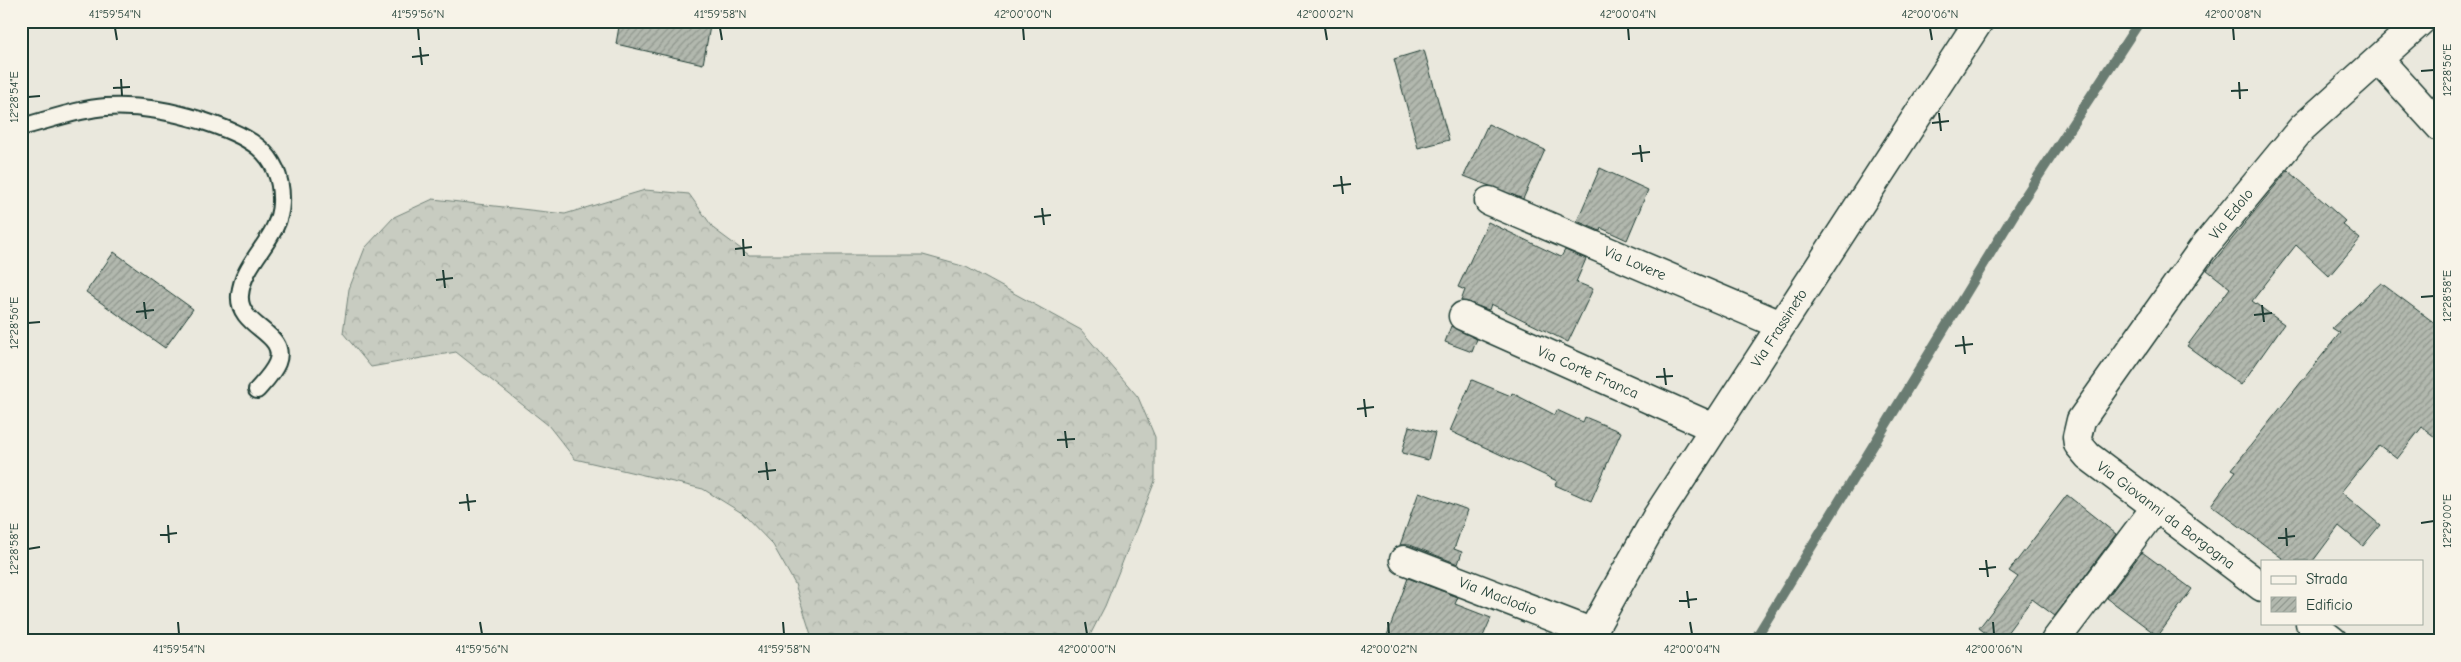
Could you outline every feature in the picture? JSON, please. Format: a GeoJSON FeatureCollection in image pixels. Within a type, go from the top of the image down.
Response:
{"type":"FeatureCollection","features":[{"type":"Feature","properties":{"kind":"street","name":"Via Frassineto"},"geometry":{"type":"LineString","coordinates":[[1589,636],[1656,518],[1979,21]]}},
{"type":"Feature","properties":{"kind":"street","name":"Via Edolo"},"geometry":{"type":"LineString","coordinates":[[2076,436],[2085,412],[2203,248],[2302,128],[2342,91],[2380,61],[2422,21]]}},
{"type":"Feature","properties":{"kind":"street"},"geometry":{"type":"LineString","coordinates":[[2380,61],[2440,127]]}},
{"type":"Feature","properties":{"kind":"street","name":"Via Lovere"},"geometry":{"type":"LineString","coordinates":[[1489,201],[1781,325]]}},
{"type":"Feature","properties":{"kind":"street","name":"Via Corte Franca"},"geometry":{"type":"LineString","coordinates":[[1463,316],[1714,428]]}},
{"type":"Feature","properties":{"kind":"street","name":"Via Giovanni da Borgogna"},"geometry":{"type":"LineString","coordinates":[[2076,436],[2078,444],[2088,456],[2261,586]]}},
{"type":"Feature","properties":{"kind":"street"},"geometry":{"type":"LineString","coordinates":[[2055,641],[2156,507]]}},
{"type":"Feature","properties":{"kind":"street","name":"Via Maclodio"},"geometry":{"type":"LineString","coordinates":[[1404,560],[1589,636]]}},
{"type":"Feature","properties":{"kind":"street"},"geometry":{"type":"LineString","coordinates":[[2311,624],[2333,641]]}},
{"type":"Feature","properties":{"kind":"lane"},"geometry":{"type":"LineString","coordinates":[[21,127],[104,107],[151,107],[172,111],[233,131],[254,142],[269,157],[280,182],[281,205],[279,216],[268,242],[248,271],[240,295],[241,308],[246,318],[265,331],[278,349],[278,361],[273,371],[257,390]]}},
{"type":"Feature","properties":{"kind":"green space"},"geometry":{"type":"Polygon","coordinates":[[[645,190],[689,194],[714,229],[749,255],[923,255],[966,267],[1081,330],[1138,397],[1155,437],[1155,481],[1105,606],[1087,641],[813,641],[795,584],[773,545],[742,513],[703,489],[575,459],[548,425],[456,352],[371,367],[343,333],[349,289],[365,248],[394,217],[433,199],[565,214],[645,190]]]}},
{"type":"Feature","properties":{"kind":"building"},"geometry":{"type":"Polygon","coordinates":[[[620,21],[711,21],[703,64],[616,44],[620,21]]]}},
{"type":"Feature","properties":{"kind":"building"},"geometry":{"type":"Polygon","coordinates":[[[1424,50],[1449,140],[1418,148],[1394,59],[1424,50]]]}},
{"type":"Feature","properties":{"kind":"building"},"geometry":{"type":"Polygon","coordinates":[[[1488,124],[1545,150],[1523,199],[1464,176],[1488,124]]]}},
{"type":"Feature","properties":{"kind":"building"},"geometry":{"type":"Polygon","coordinates":[[[1600,168],[1648,190],[1627,240],[1601,228],[1600,231],[1577,221],[1600,168]]]}},
{"type":"Feature","properties":{"kind":"building"},"geometry":{"type":"Polygon","coordinates":[[[2288,170],[2345,221],[2342,224],[2360,239],[2329,276],[2296,245],[2252,301],[2284,324],[2241,385],[2187,346],[2230,288],[2207,270],[2288,170]]]}},
{"type":"Feature","properties":{"kind":"building"},"geometry":{"type":"Polygon","coordinates":[[[1488,222],[1561,257],[1565,250],[1586,259],[1576,282],[1593,289],[1568,342],[1491,304],[1489,310],[1461,301],[1465,290],[1458,287],[1488,222]]]}},
{"type":"Feature","properties":{"kind":"building"},"geometry":{"type":"Polygon","coordinates":[[[114,252],[193,309],[165,348],[86,292],[114,252]]]}},
{"type":"Feature","properties":{"kind":"building"},"geometry":{"type":"Polygon","coordinates":[[[2381,283],[2440,327],[2440,441],[2422,427],[2397,459],[2379,445],[2341,492],[2380,525],[2363,546],[2339,526],[2314,560],[2285,560],[2211,505],[2236,471],[2232,469],[2340,333],[2332,328],[2381,283]]]}},
{"type":"Feature","properties":{"kind":"building"},"geometry":{"type":"Polygon","coordinates":[[[1451,326],[1477,339],[1472,352],[1445,342],[1451,326]]]}},
{"type":"Feature","properties":{"kind":"building"},"geometry":{"type":"Polygon","coordinates":[[[1472,380],[1511,396],[1512,393],[1555,415],[1557,410],[1583,422],[1585,417],[1621,432],[1591,501],[1555,485],[1557,481],[1450,431],[1472,380]]]}},
{"type":"Feature","properties":{"kind":"building"},"geometry":{"type":"Polygon","coordinates":[[[1409,426],[1435,433],[1428,460],[1402,453],[1409,426]]]}},
{"type":"Feature","properties":{"kind":"building"},"geometry":{"type":"Polygon","coordinates":[[[1419,492],[1468,510],[1454,549],[1462,552],[1458,564],[1410,545],[1400,545],[1419,492]]]}},
{"type":"Feature","properties":{"kind":"building"},"geometry":{"type":"Polygon","coordinates":[[[2067,495],[2116,534],[2055,616],[2032,599],[2001,641],[1996,641],[1979,628],[2018,577],[2009,571],[2067,495]]]}},
{"type":"Feature","properties":{"kind":"building"},"geometry":{"type":"Polygon","coordinates":[[[2142,552],[2192,589],[2158,636],[2107,598],[2142,552]]]}},
{"type":"Feature","properties":{"kind":"building"},"geometry":{"type":"Polygon","coordinates":[[[1408,578],[1458,597],[1455,604],[1491,618],[1481,641],[1385,641],[1408,578]]]}},
{"type":"Feature","properties":{"kind":"waterway"},"geometry":{"type":"LineString","coordinates":[[1754,641],[2024,198],[2140,21]]}}]}
